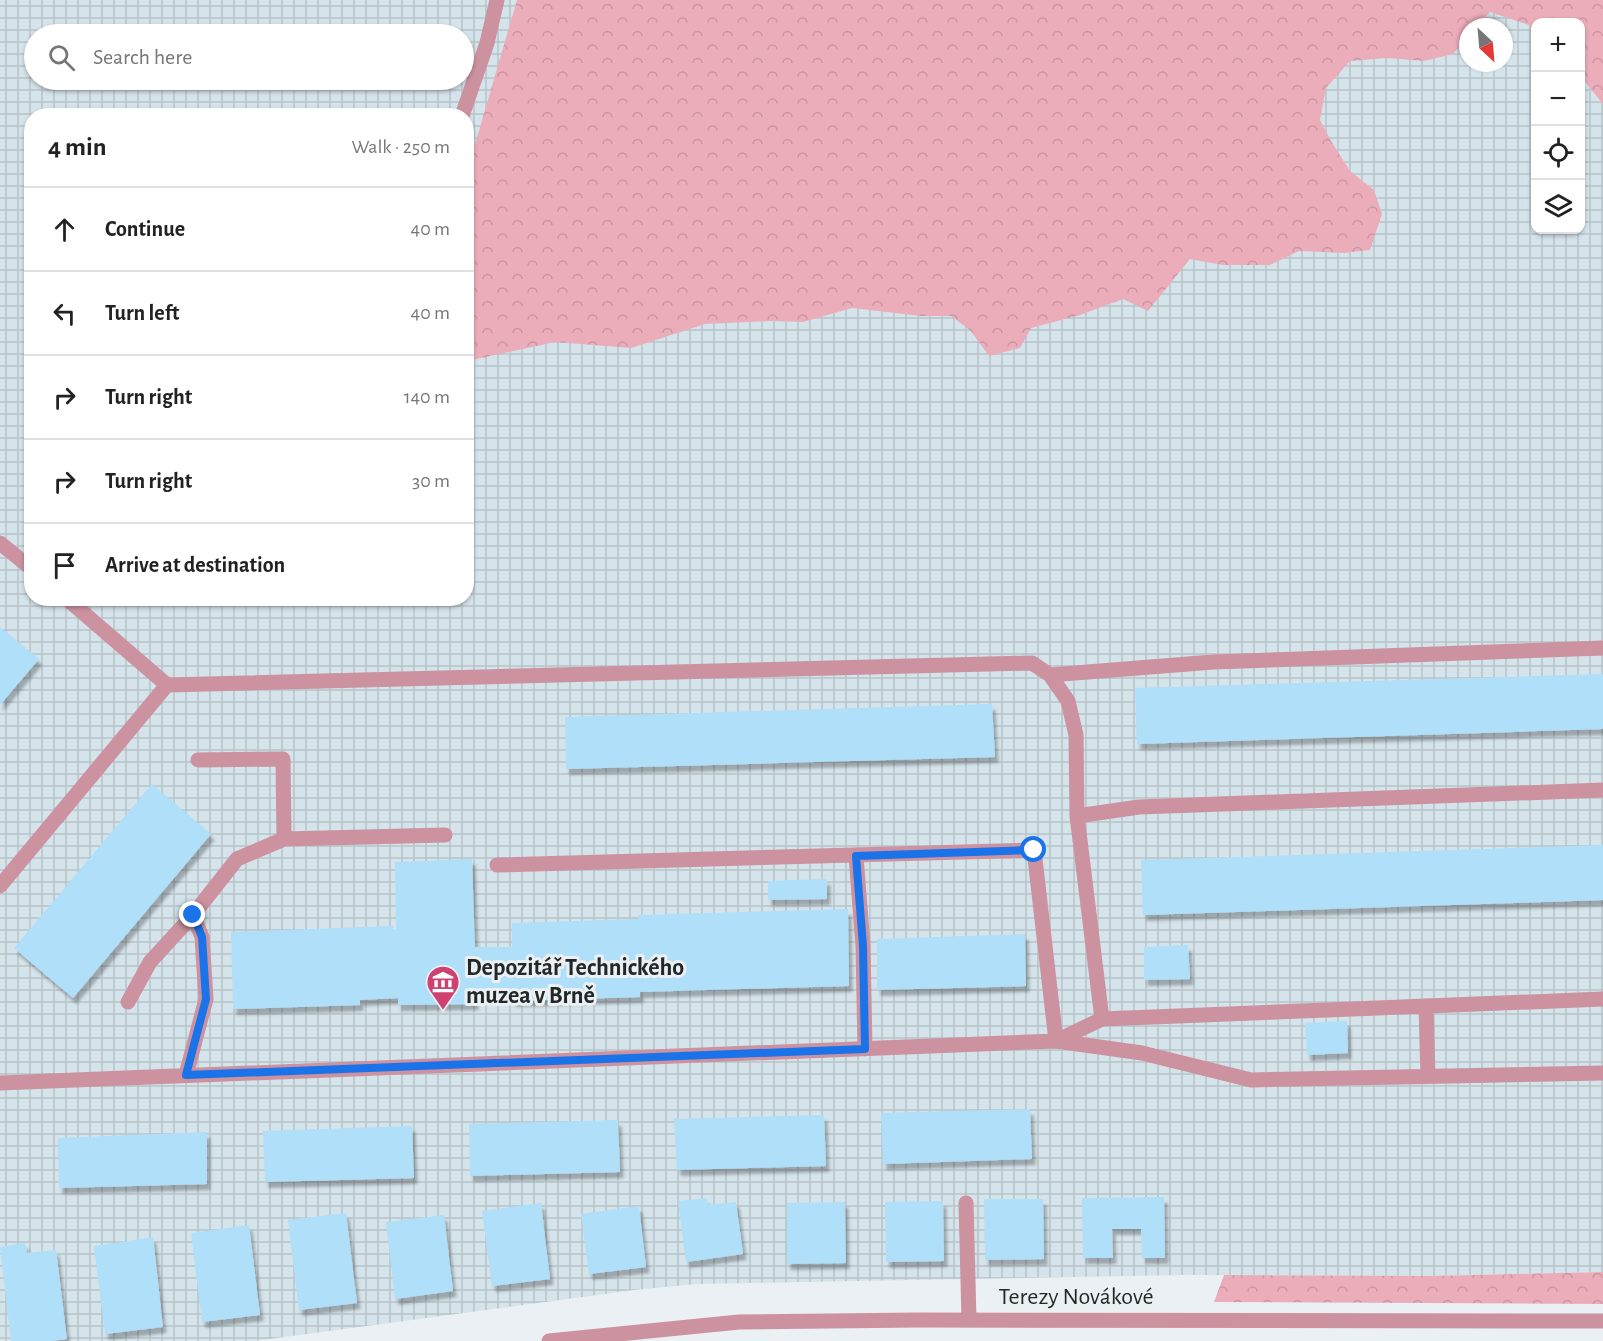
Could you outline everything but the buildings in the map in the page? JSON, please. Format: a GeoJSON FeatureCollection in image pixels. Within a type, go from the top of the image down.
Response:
{"type":"FeatureCollection","features":[{"type":"Feature","properties":{"kind":"street"},"geometry":{"type":"LineString","coordinates":[[474,80],[487,42],[497,0]]}},
{"type":"Feature","properties":{"kind":"street"},"geometry":{"type":"LineString","coordinates":[[465,108],[471,90]]}},
{"type":"Feature","properties":{"kind":"street"},"geometry":{"type":"LineString","coordinates":[[0,543],[24,563]]}},
{"type":"Feature","properties":{"kind":"street"},"geometry":{"type":"LineString","coordinates":[[75,606],[167,685],[1032,663],[1050,675],[1068,701],[1076,735],[1077,816],[1102,1019]]}},
{"type":"Feature","properties":{"kind":"street"},"geometry":{"type":"LineString","coordinates":[[1050,675],[1213,662],[1603,648]]}},
{"type":"Feature","properties":{"kind":"street"},"geometry":{"type":"LineString","coordinates":[[0,886],[167,685]]}},
{"type":"Feature","properties":{"kind":"street"},"geometry":{"type":"LineString","coordinates":[[198,760],[283,759],[284,839]]}},
{"type":"Feature","properties":{"kind":"street"},"geometry":{"type":"LineString","coordinates":[[1077,816],[1139,807],[1603,790]]}},
{"type":"Feature","properties":{"kind":"street"},"geometry":{"type":"LineString","coordinates":[[128,1002],[150,962],[193,915],[237,859],[284,839],[445,835]]}},
{"type":"Feature","properties":{"kind":"street"},"geometry":{"type":"LineString","coordinates":[[497,865],[1034,850],[1056,1041]]}},
{"type":"Feature","properties":{"kind":"street"},"geometry":{"type":"LineString","coordinates":[[856,856],[863,946],[865,1049]]}},
{"type":"Feature","properties":{"kind":"street"},"geometry":{"type":"LineString","coordinates":[[186,1075],[206,999],[202,937],[193,915]]}},
{"type":"Feature","properties":{"kind":"street"},"geometry":{"type":"LineString","coordinates":[[1056,1041],[1102,1019],[1603,999]]}},
{"type":"Feature","properties":{"kind":"street"},"geometry":{"type":"LineString","coordinates":[[1426,1006],[1428,1076]]}},
{"type":"Feature","properties":{"kind":"street"},"geometry":{"type":"LineString","coordinates":[[0,1083],[1056,1041],[1142,1053],[1251,1080],[1603,1073]]}},
{"type":"Feature","properties":{"kind":"street"},"geometry":{"type":"LineString","coordinates":[[966,1203],[969,1320]]}},
{"type":"Feature","properties":{"kind":"street","name":"Terezy Novákové"},"geometry":{"type":"LineString","coordinates":[[549,1341],[739,1322],[1603,1321]]}},
{"type":"Feature","properties":{"kind":"shaded area"},"geometry":{"type":"Polygon","coordinates":[[[0,0],[1603,0],[1603,1272],[1429,1276],[1183,1275],[696,1284],[634,1290],[255,1341],[0,1341],[0,0]]]}},
{"type":"Feature","properties":{"kind":"green space"},"geometry":{"type":"Polygon","coordinates":[[[517,0],[1603,0],[1603,104],[1585,82],[1585,18],[1531,18],[1531,27],[1513,18],[1490,12],[1484,18],[1459,18],[1459,47],[1453,54],[1424,61],[1387,58],[1350,61],[1326,88],[1320,120],[1350,171],[1374,190],[1382,214],[1370,250],[1344,253],[1299,251],[1270,265],[1223,265],[1190,259],[1148,311],[1123,299],[1080,315],[1031,328],[1020,348],[989,356],[970,330],[951,316],[921,316],[852,308],[803,322],[705,324],[631,348],[555,342],[474,359],[474,148],[517,0]]]}},
{"type":"Feature","properties":{"kind":"green space"},"geometry":{"type":"Polygon","coordinates":[[[1603,1272],[1603,1304],[1214,1302],[1224,1275],[1429,1276],[1603,1272]]]}},
{"type":"Feature","properties":{"kind":"place","name":"Depozitář Technického muzea v Brně"},"geometry":{"type":"Point","coordinates":[443,1011]}},
{"type":"Feature","properties":{"kind":"route"},"geometry":{"type":"LineString","coordinates":[[193,915],[202,937],[206,999],[186,1075],[865,1049],[863,946],[856,856],[1034,850]]}}]}
